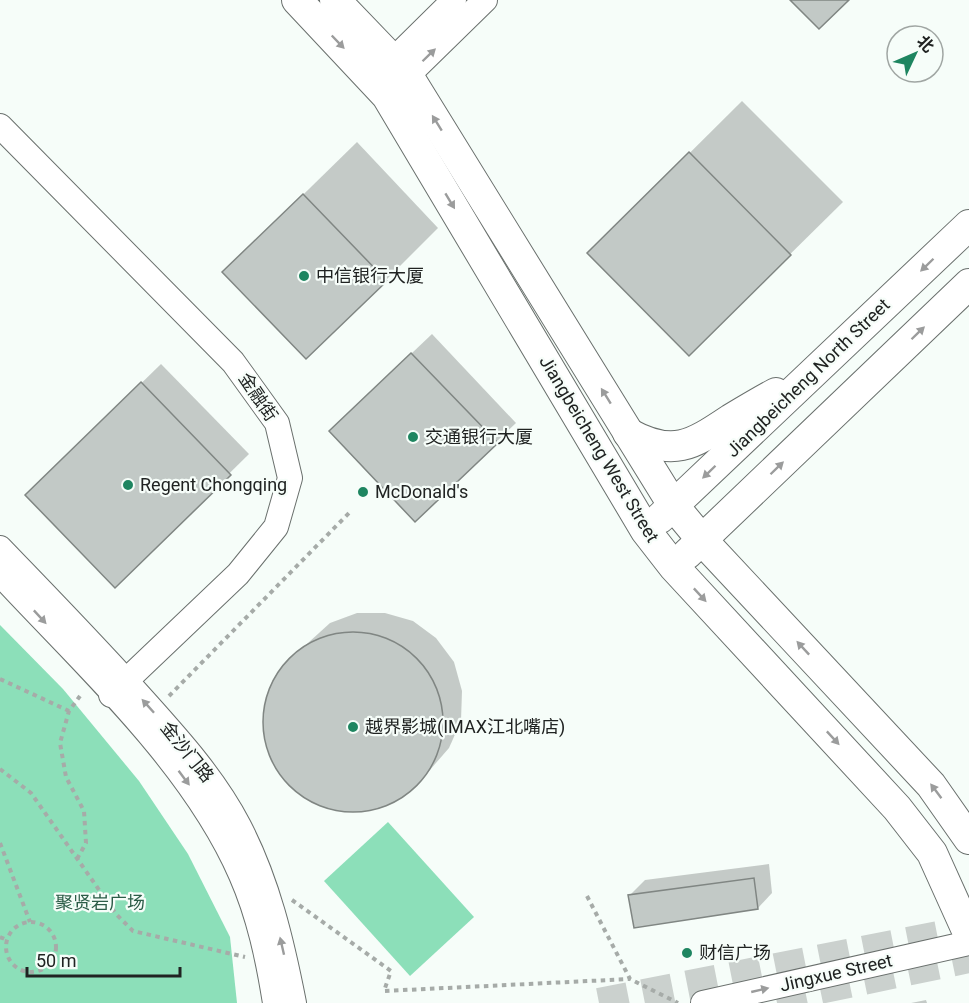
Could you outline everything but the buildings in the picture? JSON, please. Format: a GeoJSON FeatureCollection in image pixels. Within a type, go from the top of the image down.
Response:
{"type":"FeatureCollection","features":[{"type":"Feature","properties":{"kind":"main road","name":"Jiangbeicheng West Street"},"geometry":{"type":"LineString","coordinates":[[297,0],[391,78],[646,531],[674,567],[897,808],[932,853],[969,935]]}},
{"type":"Feature","properties":{"kind":"main road","name":"Jiangbeicheng West Street"},"geometry":{"type":"LineString","coordinates":[[335,0],[391,78],[628,433],[673,506],[931,785],[969,839]]}},
{"type":"Feature","properties":{"kind":"main road","name":"Jiangbeicheng North Street"},"geometry":{"type":"LineString","coordinates":[[646,531],[969,225]]}},
{"type":"Feature","properties":{"kind":"main road"},"geometry":{"type":"LineString","coordinates":[[674,567],[969,284]]}},
{"type":"Feature","properties":{"kind":"main road"},"geometry":{"type":"LineString","coordinates":[[628,433],[658,446],[674,447],[694,443],[742,412],[813,373]]}},
{"type":"Feature","properties":{"kind":"street"},"geometry":{"type":"LineString","coordinates":[[391,78],[454,0]]}},
{"type":"Feature","properties":{"kind":"street"},"geometry":{"type":"LineString","coordinates":[[391,78],[485,0]]}},
{"type":"Feature","properties":{"kind":"street","name":"金融街"},"geometry":{"type":"LineString","coordinates":[[0,126],[233,362],[277,423],[290,478],[276,527],[244,566],[119,688]]}},
{"type":"Feature","properties":{"kind":"street","name":"金沙门路"},"geometry":{"type":"LineString","coordinates":[[0,548],[119,688],[217,827],[241,875],[256,917],[268,961],[275,1003]]}},
{"type":"Feature","properties":{"kind":"street","name":"金沙门路"},"geometry":{"type":"LineString","coordinates":[[0,574],[119,688],[154,712],[205,771],[239,826],[275,913],[294,1003]]}},
{"type":"Feature","properties":{"kind":"street","name":"Jingxue Street"},"geometry":{"type":"LineString","coordinates":[[703,1003],[969,943]]}},
{"type":"Feature","properties":{"kind":"path"},"geometry":{"type":"LineString","coordinates":[[154,712],[349,513]]}},
{"type":"Feature","properties":{"kind":"path"},"geometry":{"type":"LineString","coordinates":[[0,679],[69,711]]}},
{"type":"Feature","properties":{"kind":"path"},"geometry":{"type":"LineString","coordinates":[[76,859],[86,843],[84,811],[66,777],[60,743],[69,711],[80,696]]}},
{"type":"Feature","properties":{"kind":"path"},"geometry":{"type":"LineString","coordinates":[[0,769],[31,793],[116,915],[133,931],[231,955],[268,961]]}},
{"type":"Feature","properties":{"kind":"path"},"geometry":{"type":"LineString","coordinates":[[0,843],[30,922]]}},
{"type":"Feature","properties":{"kind":"path"},"geometry":{"type":"LineString","coordinates":[[287,896],[391,971],[384,991],[630,979],[678,1003]]}},
{"type":"Feature","properties":{"kind":"path"},"geometry":{"type":"LineString","coordinates":[[587,896],[630,979]]}},
{"type":"Feature","properties":{"kind":"path"},"geometry":{"type":"LineString","coordinates":[[30,922],[38,923],[52,933],[56,949],[49,964],[34,971],[18,968],[9,956],[8,940],[16,927],[30,922]]}},
{"type":"Feature","properties":{"kind":"path"},"geometry":{"type":"LineString","coordinates":[[0,937],[8,940]]}},
{"type":"Feature","properties":{"kind":"green space","name":"聚贤岩广场"},"geometry":{"type":"Polygon","coordinates":[[[0,625],[63,689],[139,781],[188,854],[230,937],[237,1003],[0,1003],[0,625]]]}},
{"type":"Feature","properties":{"kind":"green space"},"geometry":{"type":"Polygon","coordinates":[[[388,822],[474,917],[410,976],[324,881],[388,822]]]}},
{"type":"Feature","properties":{"kind":"tunnel"},"geometry":{"type":"LineString","coordinates":[[599,1003],[969,930]]}},
{"type":"Feature","properties":{"kind":"tunnel"},"geometry":{"type":"LineString","coordinates":[[776,998],[969,958]]}},
{"type":"Feature","properties":{"kind":"place","name":"中信银行大厦"},"geometry":{"type":"Point","coordinates":[304,276]}},
{"type":"Feature","properties":{"kind":"place","name":"交通银行大厦"},"geometry":{"type":"Point","coordinates":[413,437]}},
{"type":"Feature","properties":{"kind":"place","name":"Regent Chongqing"},"geometry":{"type":"Point","coordinates":[128,485]}},
{"type":"Feature","properties":{"kind":"place","name":"McDonald's"},"geometry":{"type":"Point","coordinates":[363,492]}},
{"type":"Feature","properties":{"kind":"place","name":"越界影城(IMAX江北嘴店)"},"geometry":{"type":"Point","coordinates":[353,727]}},
{"type":"Feature","properties":{"kind":"place","name":"财信广场"},"geometry":{"type":"Point","coordinates":[687,953]}}]}
